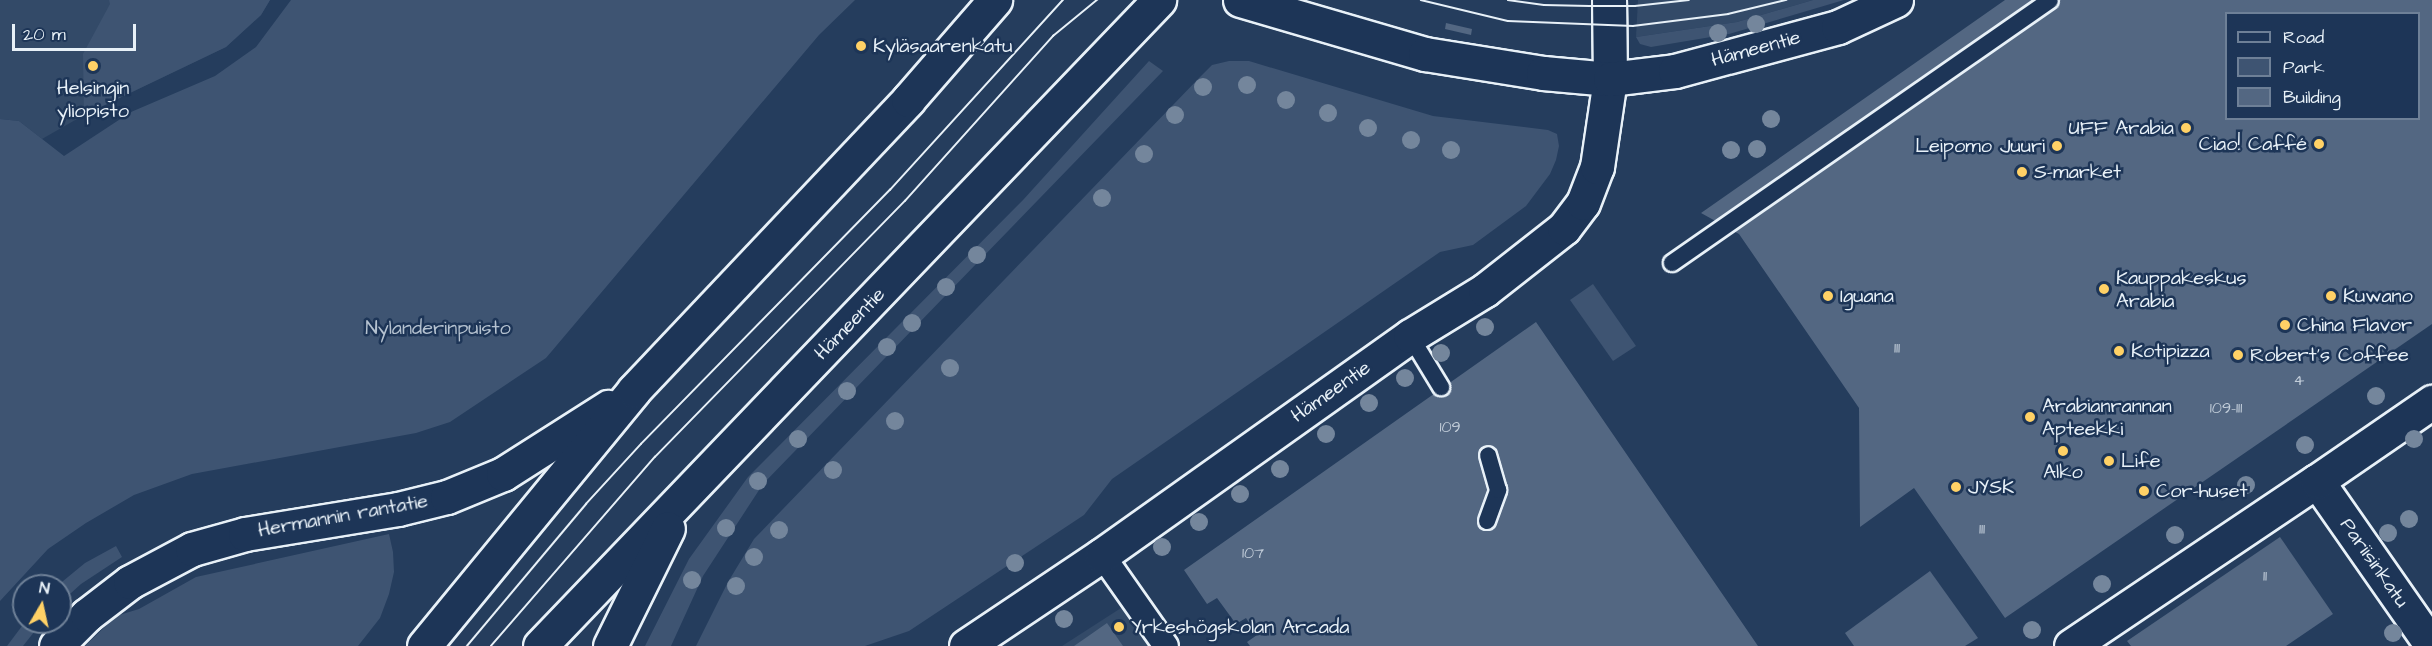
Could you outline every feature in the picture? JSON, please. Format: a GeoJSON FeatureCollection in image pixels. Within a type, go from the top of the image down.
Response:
{"type":"FeatureCollection","features":[{"type":"Feature","properties":{"kind":"main road"},"geometry":{"type":"LineString","coordinates":[[424,646],[634,390],[908,100],[995,0]]}},
{"type":"Feature","properties":{"kind":"main road","name":"Hämeentie"},"geometry":{"type":"LineString","coordinates":[[540,646],[1159,0]]}},
{"type":"Feature","properties":{"kind":"main road","name":"Hämeentie"},"geometry":{"type":"LineString","coordinates":[[1240,0],[1425,54],[1543,74],[1610,79],[1674,71],[1838,27],[1896,0]]}},
{"type":"Feature","properties":{"kind":"main road","name":"Hämeentie"},"geometry":{"type":"LineString","coordinates":[[966,646],[1102,555],[1410,336],[1485,290],[1564,228],[1583,203],[1597,167],[1610,79],[1609,0]]}},
{"type":"Feature","properties":{"kind":"main road","name":"Hermannin rantatie"},"geometry":{"type":"LineString","coordinates":[[56,646],[87,615],[130,582],[192,549],[245,534],[398,508],[447,497],[503,474],[634,390]]}},
{"type":"Feature","properties":{"kind":"main road"},"geometry":{"type":"LineString","coordinates":[[2071,646],[2432,402]]}},
{"type":"Feature","properties":{"kind":"main road","name":"Pariisinkatu"},"geometry":{"type":"LineString","coordinates":[[2317,481],[2432,646]]}},
{"type":"Feature","properties":{"kind":"main road"},"geometry":{"type":"LineString","coordinates":[[610,646],[684,497]]}},
{"type":"Feature","properties":{"kind":"street"},"geometry":{"type":"LineString","coordinates":[[1102,555],[1166,646]]}},
{"type":"Feature","properties":{"kind":"lane"},"geometry":{"type":"LineString","coordinates":[[1672,262],[2050,0]]}},
{"type":"Feature","properties":{"kind":"lane"},"geometry":{"type":"LineString","coordinates":[[1410,336],[1441,387]]}},
{"type":"Feature","properties":{"kind":"lane"},"geometry":{"type":"LineString","coordinates":[[1487,521],[1498,490],[1488,454]]}},
{"type":"Feature","properties":{"kind":"shaded area","name":"Helsingin yliopisto"},"geometry":{"type":"Polygon","coordinates":[[[0,0],[270,0],[261,15],[226,47],[84,115],[42,139],[19,121],[0,119],[0,0]]]}},
{"type":"Feature","properties":{"kind":"shaded area"},"geometry":{"type":"Polygon","coordinates":[[[1638,0],[1813,0],[1737,22],[1636,37],[1638,0]]]}},
{"type":"Feature","properties":{"kind":"shaded area","name":"Yrkeshögskolan Arcada"},"geometry":{"type":"Polygon","coordinates":[[[1129,603],[1159,646],[1062,646],[1121,608],[1129,603]]]}},
{"type":"Feature","properties":{"kind":"green space"},"geometry":{"type":"Polygon","coordinates":[[[109,0],[270,0],[261,15],[226,47],[84,115],[83,54],[110,4],[109,0]]]}},
{"type":"Feature","properties":{"kind":"green space","name":"Nylanderinpuisto"},"geometry":{"type":"Polygon","coordinates":[[[291,0],[855,0],[819,35],[546,358],[450,422],[416,433],[192,474],[134,495],[86,523],[48,549],[25,574],[12,574],[12,588],[0,601],[0,119],[19,121],[64,156],[131,112],[215,76],[256,47],[291,0]]]}},
{"type":"Feature","properties":{"kind":"green space"},"geometry":{"type":"Polygon","coordinates":[[[1813,0],[1844,0],[1729,34],[1651,47],[1640,44],[1636,37],[1737,22],[1813,0]]]}},
{"type":"Feature","properties":{"kind":"green space"},"geometry":{"type":"Polygon","coordinates":[[[1149,61],[1163,71],[763,484],[703,576],[671,646],[645,646],[689,559],[748,477],[1023,200],[1149,61]]]}},
{"type":"Feature","properties":{"kind":"green space"},"geometry":{"type":"Polygon","coordinates":[[[1229,61],[1249,61],[1433,116],[1548,130],[1557,134],[1559,146],[1556,160],[1550,174],[1526,206],[1473,245],[1440,252],[1112,479],[1084,515],[909,631],[865,646],[696,646],[728,582],[754,539],[1200,77],[1212,65],[1229,61]]]}},
{"type":"Feature","properties":{"kind":"green space"},"geometry":{"type":"Polygon","coordinates":[[[1593,284],[1636,346],[1613,361],[1570,300],[1593,284]]]}},
{"type":"Feature","properties":{"kind":"green space"},"geometry":{"type":"Polygon","coordinates":[[[389,534],[394,572],[389,594],[380,618],[358,646],[85,646],[116,616],[139,609],[196,577],[389,534]]]}},
{"type":"Feature","properties":{"kind":"green space"},"geometry":{"type":"Polygon","coordinates":[[[116,546],[122,557],[72,592],[72,574],[85,563],[116,546]]]}},
{"type":"Feature","properties":{"kind":"green space"},"geometry":{"type":"Polygon","coordinates":[[[16,634],[32,634],[23,646],[7,646],[16,634]]]}},
{"type":"Feature","properties":{"kind":"building","name":"Kauppakeskus Arabia"},"geometry":{"type":"Polygon","coordinates":[[[2005,0],[2432,0],[2432,324],[2005,618],[1914,488],[1860,527],[1859,408],[1739,234],[1701,213],[2005,0]]]}},
{"type":"Feature","properties":{"kind":"building"},"geometry":{"type":"Polygon","coordinates":[[[1446,23],[1472,29],[1471,35],[1445,29],[1446,23]]]}},
{"type":"Feature","properties":{"kind":"building"},"geometry":{"type":"Polygon","coordinates":[[[1536,322],[1758,646],[1250,646],[1247,642],[1257,635],[1246,618],[1236,624],[1217,598],[1207,604],[1184,570],[1536,322]]]}},
{"type":"Feature","properties":{"kind":"building"},"geometry":{"type":"Polygon","coordinates":[[[2280,537],[2333,614],[2286,646],[2131,646],[2127,641],[2280,537]]]}},
{"type":"Feature","properties":{"kind":"building"},"geometry":{"type":"Polygon","coordinates":[[[1930,571],[1978,638],[1965,646],[1854,646],[1845,633],[1930,571]]]}},
{"type":"Feature","properties":{"kind":"building"},"geometry":{"type":"Polygon","coordinates":[[[1107,623],[1123,646],[1074,646],[1087,637],[1107,623]]]}},
{"type":"Feature","properties":{"kind":"tram line"},"geometry":{"type":"LineString","coordinates":[[467,646],[586,504],[641,444],[890,190],[1063,0]]}},
{"type":"Feature","properties":{"kind":"tram line"},"geometry":{"type":"LineString","coordinates":[[491,646],[655,457],[905,201],[1053,36],[1097,0]]}},
{"type":"Feature","properties":{"kind":"tram line"},"geometry":{"type":"LineString","coordinates":[[1421,0],[1508,21],[1633,26],[1728,14],[1786,0]]}},
{"type":"Feature","properties":{"kind":"tram line"},"geometry":{"type":"LineString","coordinates":[[1508,0],[1544,5],[1589,6],[1635,6],[1689,0]]}},
{"type":"Feature","properties":{"kind":"place","name":"Kyläsaarenkatu"},"geometry":{"type":"Point","coordinates":[861,46]}},
{"type":"Feature","properties":{"kind":"place","name":"Helsingin yliopisto"},"geometry":{"type":"Point","coordinates":[93,66]}},
{"type":"Feature","properties":{"kind":"place","name":"UFF Arabia"},"geometry":{"type":"Point","coordinates":[2186,128]}},
{"type":"Feature","properties":{"kind":"place","name":"Ciao! Caffé"},"geometry":{"type":"Point","coordinates":[2319,144]}},
{"type":"Feature","properties":{"kind":"place","name":"Leipomo Juuri"},"geometry":{"type":"Point","coordinates":[2057,146]}},
{"type":"Feature","properties":{"kind":"place","name":"S-market"},"geometry":{"type":"Point","coordinates":[2022,172]}},
{"type":"Feature","properties":{"kind":"place","name":"Kauppakeskus Arabia"},"geometry":{"type":"Point","coordinates":[2104,289]}},
{"type":"Feature","properties":{"kind":"place","name":"Iguana"},"geometry":{"type":"Point","coordinates":[1828,296]}},
{"type":"Feature","properties":{"kind":"place","name":"Kuwano"},"geometry":{"type":"Point","coordinates":[2331,296]}},
{"type":"Feature","properties":{"kind":"place","name":"China Flavor"},"geometry":{"type":"Point","coordinates":[2285,325]}},
{"type":"Feature","properties":{"kind":"place","name":"Kotipizza"},"geometry":{"type":"Point","coordinates":[2119,351]}},
{"type":"Feature","properties":{"kind":"place","name":"Robert's Coffee"},"geometry":{"type":"Point","coordinates":[2238,355]}},
{"type":"Feature","properties":{"kind":"place","name":"Arabianrannan Apteekki"},"geometry":{"type":"Point","coordinates":[2030,417]}},
{"type":"Feature","properties":{"kind":"place","name":"Alko"},"geometry":{"type":"Point","coordinates":[2063,451]}},
{"type":"Feature","properties":{"kind":"place","name":"Life"},"geometry":{"type":"Point","coordinates":[2109,461]}},
{"type":"Feature","properties":{"kind":"place","name":"JYSK"},"geometry":{"type":"Point","coordinates":[1956,487]}},
{"type":"Feature","properties":{"kind":"place","name":"Cor-huset"},"geometry":{"type":"Point","coordinates":[2144,491]}},
{"type":"Feature","properties":{"kind":"place","name":"Yrkeshögskolan Arcada"},"geometry":{"type":"Point","coordinates":[1119,627]}}]}
